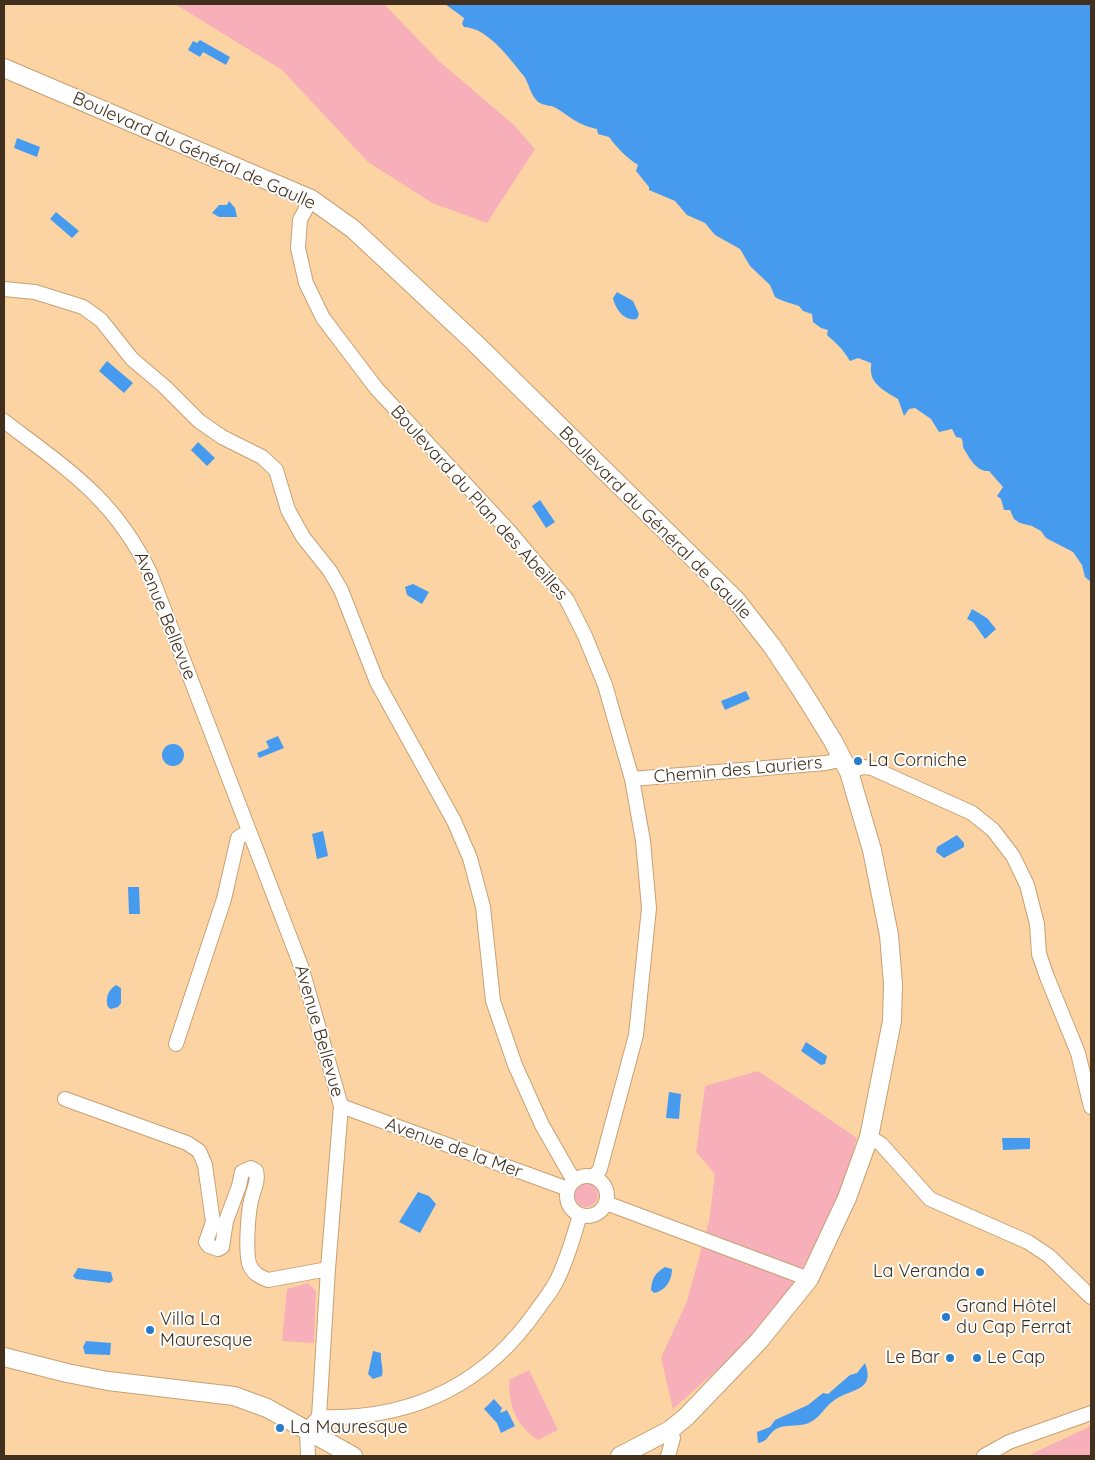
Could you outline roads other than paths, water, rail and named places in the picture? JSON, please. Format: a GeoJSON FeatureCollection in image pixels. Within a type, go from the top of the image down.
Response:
{"type":"FeatureCollection","features":[{"type":"Feature","properties":{"kind":"street","name":"Boulevard du Général de Gaulle"},"geometry":{"type":"LineString","coordinates":[[4,68],[311,199],[353,229],[474,342],[736,600],[782,661],[846,766],[872,850],[889,935],[893,984],[892,1021],[870,1137],[847,1198],[809,1279],[759,1341],[670,1430],[620,1456]]}},
{"type":"Feature","properties":{"kind":"street","name":"Boulevard du Plan des Abeilles"},"geometry":{"type":"LineString","coordinates":[[311,199],[300,220],[298,248],[306,284],[323,318],[376,388],[509,531],[567,600],[586,636],[605,685],[632,779],[643,840],[649,908],[636,1035],[600,1169],[594,1177]]}},
{"type":"Feature","properties":{"kind":"street"},"geometry":{"type":"LineString","coordinates":[[4,289],[35,292],[61,298],[92,313],[107,328],[132,360],[165,387],[199,421],[222,437],[262,457],[276,470],[288,510],[302,536],[330,571],[341,590],[352,624],[378,682],[454,820],[467,851],[483,907],[493,1001],[515,1065],[571,1185],[568,1201],[574,1212],[586,1216],[598,1213],[606,1203],[607,1197],[604,1185],[594,1177],[587,1176],[571,1185]]}},
{"type":"Feature","properties":{"kind":"street","name":"Avenue Bellevue"},"geometry":{"type":"LineString","coordinates":[[4,422],[85,482],[114,514],[137,546],[150,573],[301,966],[341,1106],[319,1416]]}},
{"type":"Feature","properties":{"kind":"street","name":"Chemin des Lauriers"},"geometry":{"type":"LineString","coordinates":[[632,779],[826,763],[872,768],[972,813],[993,830],[1013,856],[1027,885],[1037,924],[1040,954],[1047,977],[1078,1053],[1091,1107]]}},
{"type":"Feature","properties":{"kind":"street"},"geometry":{"type":"LineString","coordinates":[[176,1044],[224,899],[238,838],[248,830]]}},
{"type":"Feature","properties":{"kind":"street"},"geometry":{"type":"LineString","coordinates":[[65,1099],[187,1143],[199,1151],[206,1165],[213,1222],[206,1242],[209,1246],[218,1249],[222,1247],[226,1221],[242,1172],[251,1168],[256,1171],[258,1177],[250,1204],[248,1247],[249,1265],[254,1272],[268,1280],[328,1269]]}},
{"type":"Feature","properties":{"kind":"street","name":"Avenue de la Mer"},"geometry":{"type":"LineString","coordinates":[[341,1106],[571,1185]]}},
{"type":"Feature","properties":{"kind":"street"},"geometry":{"type":"LineString","coordinates":[[870,1137],[881,1144],[930,1199],[1028,1242],[1049,1256],[1091,1297]]}},
{"type":"Feature","properties":{"kind":"street"},"geometry":{"type":"LineString","coordinates":[[606,1203],[809,1279]]}},
{"type":"Feature","properties":{"kind":"street"},"geometry":{"type":"LineString","coordinates":[[308,1456],[306,1430],[319,1416],[353,1418],[386,1413],[451,1389],[485,1368],[511,1344],[555,1284],[571,1246],[580,1214]]}},
{"type":"Feature","properties":{"kind":"street"},"geometry":{"type":"LineString","coordinates":[[4,1357],[57,1371],[108,1381],[234,1396],[268,1408],[354,1456]]}},
{"type":"Feature","properties":{"kind":"street"},"geometry":{"type":"LineString","coordinates":[[984,1456],[1009,1442],[1091,1413]]}},
{"type":"Feature","properties":{"kind":"street"},"geometry":{"type":"LineString","coordinates":[[668,1456],[673,1438],[670,1430]]}},
{"type":"Feature","properties":{"kind":"water"},"geometry":{"type":"Polygon","coordinates":[[[445,4],[1091,4],[1091,582],[1085,577],[1082,565],[1073,552],[1046,538],[1041,531],[1014,519],[1010,510],[1004,510],[1001,499],[997,496],[1003,487],[989,471],[985,471],[974,464],[963,447],[961,438],[956,437],[952,429],[939,432],[931,419],[915,408],[909,409],[904,416],[898,399],[876,384],[872,376],[871,363],[858,358],[850,361],[840,347],[827,335],[828,330],[821,328],[813,322],[812,314],[803,311],[799,306],[775,297],[770,285],[750,266],[740,249],[715,235],[705,223],[687,215],[675,201],[649,190],[649,187],[636,171],[638,165],[622,153],[609,137],[598,134],[597,129],[580,123],[552,106],[538,102],[525,78],[505,53],[490,38],[473,29],[464,27],[462,24],[464,18],[445,4]]]}},
{"type":"Feature","properties":{"kind":"water"},"geometry":{"type":"Polygon","coordinates":[[[200,40],[230,57],[226,65],[203,52],[200,57],[188,50],[193,41],[197,43],[200,40]]]}},
{"type":"Feature","properties":{"kind":"water"},"geometry":{"type":"Polygon","coordinates":[[[17,138],[40,147],[37,157],[14,148],[17,138]]]}},
{"type":"Feature","properties":{"kind":"water"},"geometry":{"type":"Polygon","coordinates":[[[229,201],[235,208],[237,217],[219,217],[212,213],[219,205],[227,205],[229,201]]]}},
{"type":"Feature","properties":{"kind":"water"},"geometry":{"type":"Polygon","coordinates":[[[56,212],[79,231],[72,238],[50,219],[56,212]]]}},
{"type":"Feature","properties":{"kind":"water"},"geometry":{"type":"Polygon","coordinates":[[[617,292],[633,301],[639,314],[637,319],[628,318],[618,310],[613,298],[617,292]]]}},
{"type":"Feature","properties":{"kind":"water"},"geometry":{"type":"Polygon","coordinates":[[[107,361],[133,383],[124,393],[99,371],[107,361]]]}},
{"type":"Feature","properties":{"kind":"water"},"geometry":{"type":"Polygon","coordinates":[[[198,442],[215,458],[207,466],[191,450],[198,442]]]}},
{"type":"Feature","properties":{"kind":"water"},"geometry":{"type":"Polygon","coordinates":[[[540,500],[555,522],[546,528],[532,506],[540,500]]]}},
{"type":"Feature","properties":{"kind":"water"},"geometry":{"type":"Polygon","coordinates":[[[413,584],[429,592],[422,604],[407,595],[405,587],[413,584]]]}},
{"type":"Feature","properties":{"kind":"water"},"geometry":{"type":"Polygon","coordinates":[[[972,609],[987,618],[996,629],[985,639],[973,622],[967,619],[972,609]]]}},
{"type":"Feature","properties":{"kind":"water"},"geometry":{"type":"Polygon","coordinates":[[[746,691],[750,699],[725,710],[721,701],[746,691]]]}},
{"type":"Feature","properties":{"kind":"water"},"geometry":{"type":"Polygon","coordinates":[[[278,736],[284,748],[259,758],[257,753],[269,748],[266,741],[278,736]]]}},
{"type":"Feature","properties":{"kind":"water"},"geometry":{"type":"Polygon","coordinates":[[[173,744],[181,747],[184,755],[181,763],[173,766],[165,763],[162,755],[165,747],[173,744]]]}},
{"type":"Feature","properties":{"kind":"water"},"geometry":{"type":"Polygon","coordinates":[[[323,831],[328,856],[317,859],[312,834],[323,831]]]}},
{"type":"Feature","properties":{"kind":"water"},"geometry":{"type":"Polygon","coordinates":[[[957,835],[964,843],[964,847],[944,858],[936,852],[937,847],[957,835]]]}},
{"type":"Feature","properties":{"kind":"water"},"geometry":{"type":"Polygon","coordinates":[[[128,887],[139,887],[140,914],[129,914],[128,887]]]}},
{"type":"Feature","properties":{"kind":"water"},"geometry":{"type":"Polygon","coordinates":[[[116,985],[121,988],[121,1003],[118,1007],[111,1009],[107,1004],[107,997],[111,989],[116,985]]]}},
{"type":"Feature","properties":{"kind":"water"},"geometry":{"type":"Polygon","coordinates":[[[806,1042],[827,1056],[825,1064],[821,1065],[801,1051],[806,1042]]]}},
{"type":"Feature","properties":{"kind":"water"},"geometry":{"type":"Polygon","coordinates":[[[669,1092],[681,1094],[679,1119],[666,1118],[669,1092]]]}},
{"type":"Feature","properties":{"kind":"water"},"geometry":{"type":"Polygon","coordinates":[[[1002,1138],[1030,1138],[1030,1149],[1003,1150],[1002,1138]]]}},
{"type":"Feature","properties":{"kind":"water"},"geometry":{"type":"Polygon","coordinates":[[[418,1192],[429,1196],[436,1204],[420,1233],[399,1222],[418,1192]]]}},
{"type":"Feature","properties":{"kind":"water"},"geometry":{"type":"Polygon","coordinates":[[[665,1267],[672,1269],[669,1281],[665,1288],[654,1293],[651,1290],[653,1279],[665,1267]]]}},
{"type":"Feature","properties":{"kind":"water"},"geometry":{"type":"Polygon","coordinates":[[[78,1268],[111,1272],[113,1280],[110,1283],[76,1279],[73,1276],[78,1268]]]}},
{"type":"Feature","properties":{"kind":"water"},"geometry":{"type":"Polygon","coordinates":[[[86,1341],[111,1343],[110,1355],[85,1354],[83,1347],[86,1341]]]}},
{"type":"Feature","properties":{"kind":"water"},"geometry":{"type":"Polygon","coordinates":[[[373,1351],[381,1353],[383,1370],[382,1376],[373,1379],[368,1374],[373,1351]]]}},
{"type":"Feature","properties":{"kind":"water"},"geometry":{"type":"Polygon","coordinates":[[[865,1363],[868,1372],[867,1379],[860,1388],[836,1399],[811,1422],[802,1425],[780,1427],[773,1431],[764,1441],[758,1443],[757,1432],[770,1427],[775,1420],[808,1405],[823,1393],[828,1394],[850,1375],[857,1373],[865,1363]]]}},
{"type":"Feature","properties":{"kind":"water"},"geometry":{"type":"Polygon","coordinates":[[[494,1399],[502,1408],[500,1413],[507,1410],[515,1426],[501,1433],[497,1423],[484,1409],[494,1399]]]}},
{"type":"Feature","properties":{"kind":"place","name":"La Corniche"},"geometry":{"type":"Point","coordinates":[858,761]}},
{"type":"Feature","properties":{"kind":"place","name":"La Veranda"},"geometry":{"type":"Point","coordinates":[980,1272]}},
{"type":"Feature","properties":{"kind":"place","name":"Grand Hôtel du Cap Ferrat"},"geometry":{"type":"Point","coordinates":[946,1317]}},
{"type":"Feature","properties":{"kind":"place","name":"Villa La Mauresque"},"geometry":{"type":"Point","coordinates":[150,1330]}},
{"type":"Feature","properties":{"kind":"place","name":"Le Bar"},"geometry":{"type":"Point","coordinates":[950,1358]}},
{"type":"Feature","properties":{"kind":"place","name":"Le Cap"},"geometry":{"type":"Point","coordinates":[977,1358]}},
{"type":"Feature","properties":{"kind":"place","name":"La Mauresque"},"geometry":{"type":"Point","coordinates":[280,1428]}}]}
